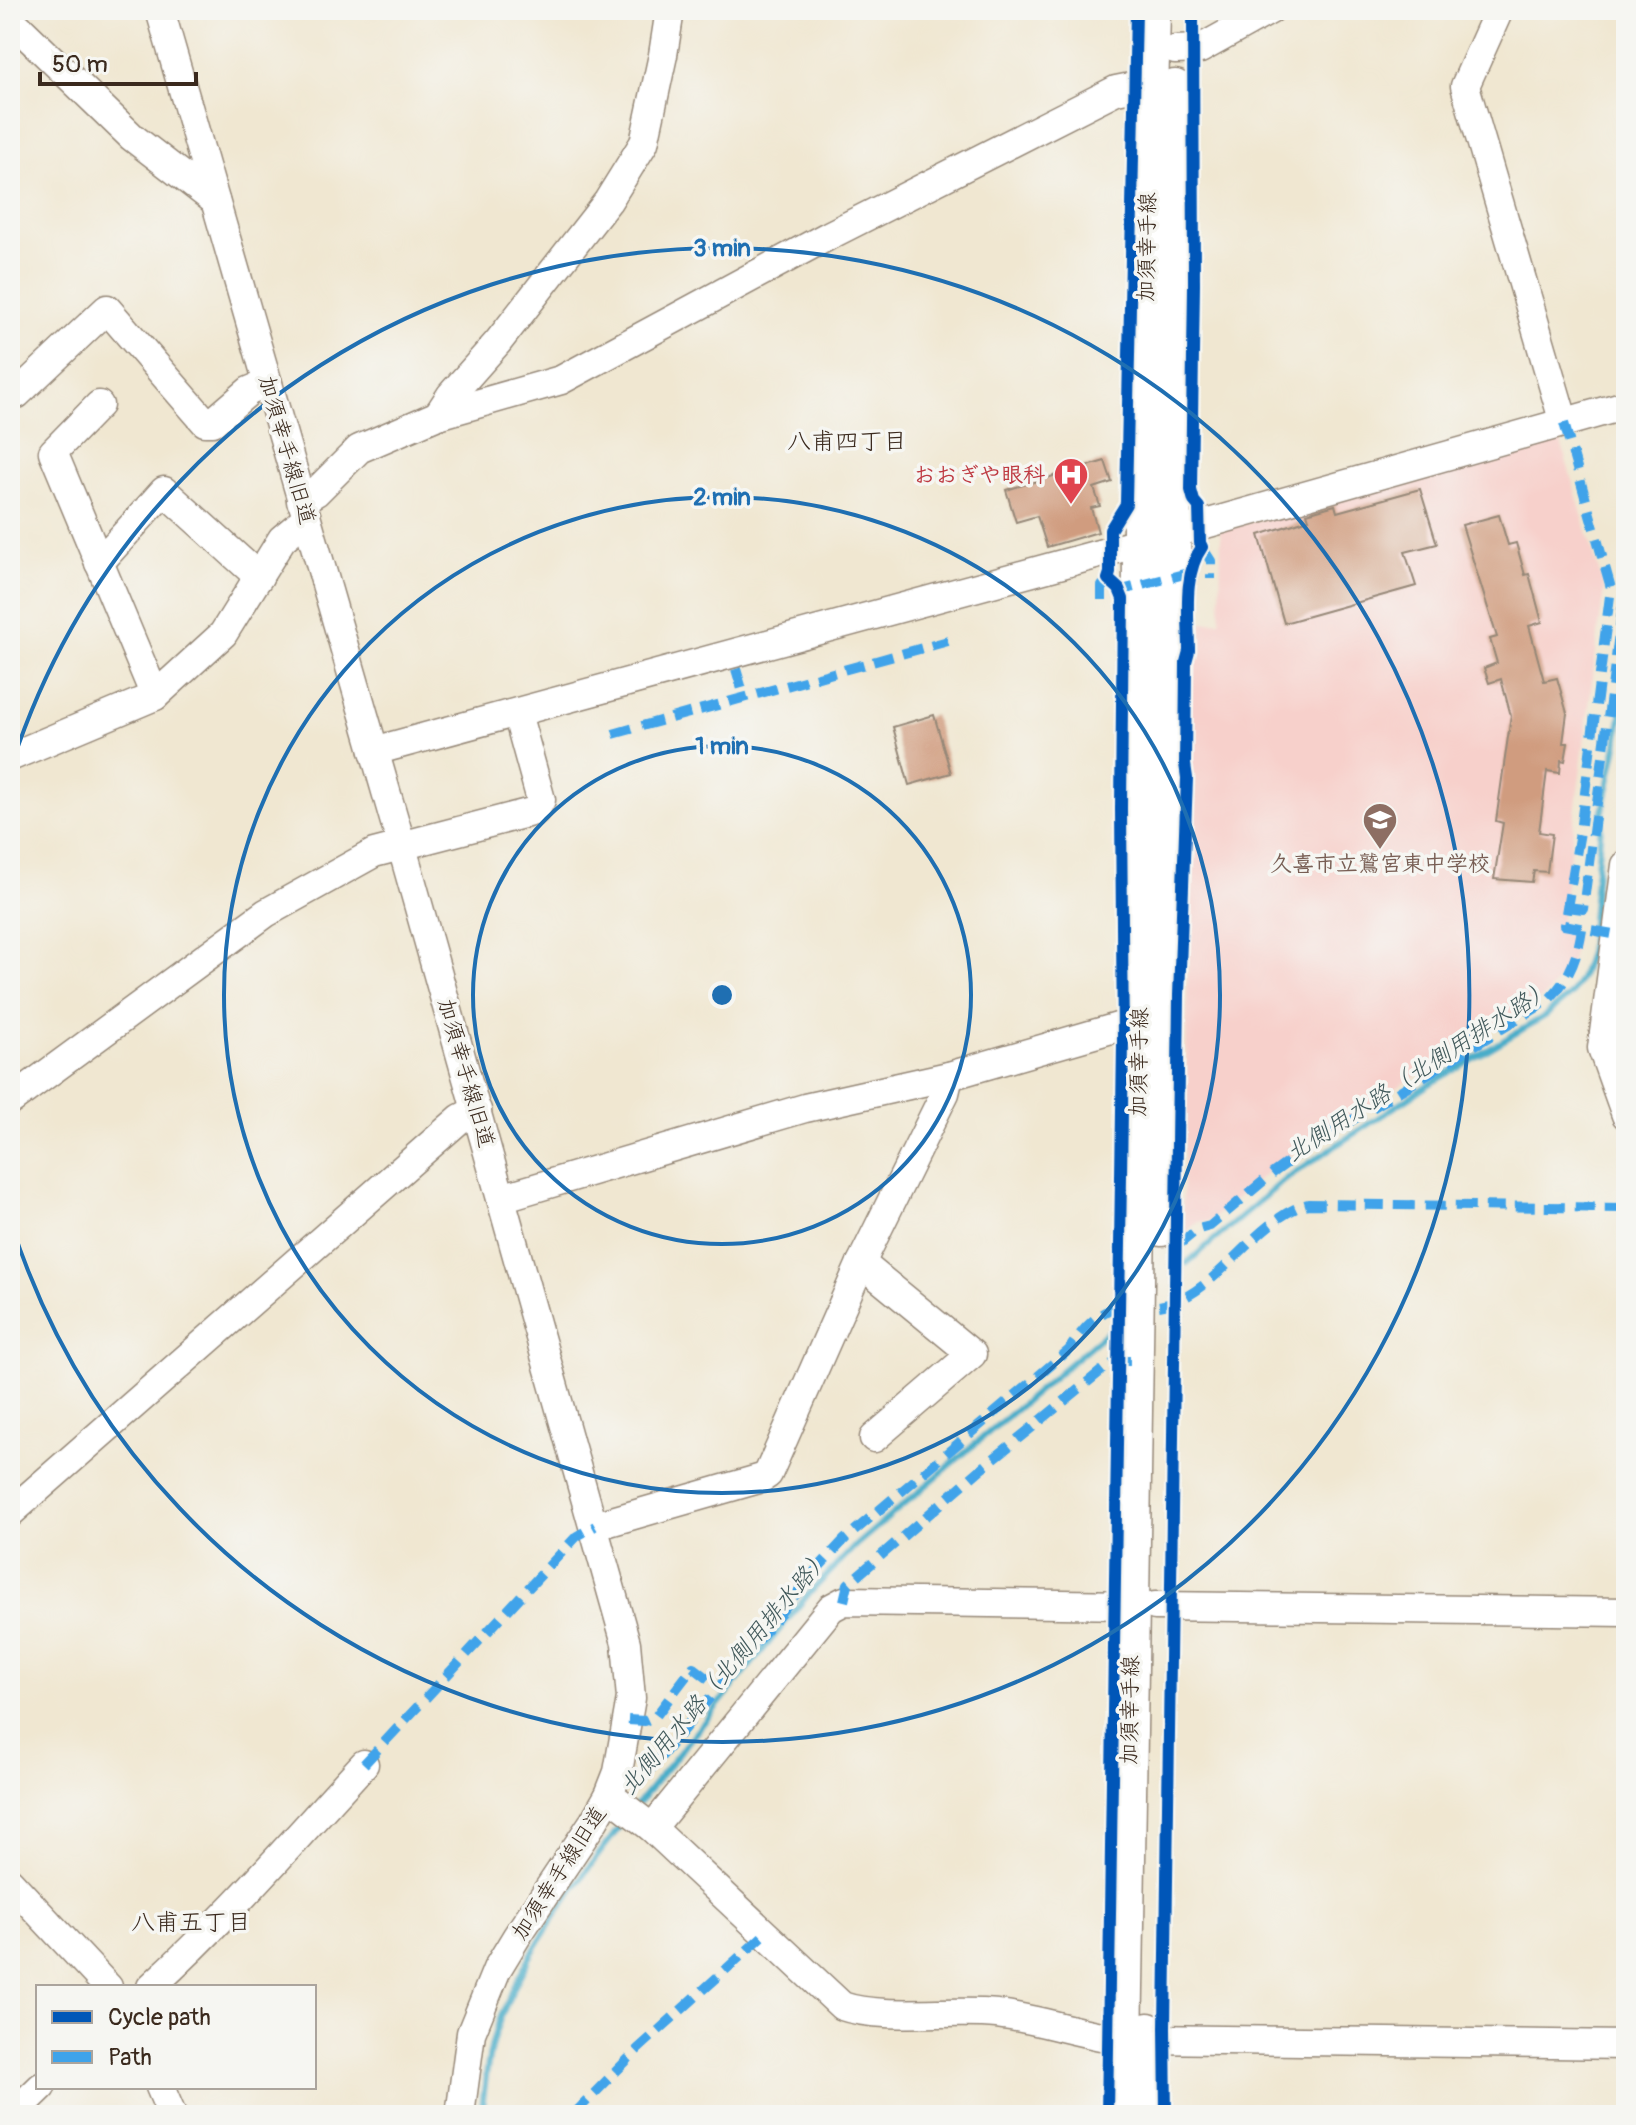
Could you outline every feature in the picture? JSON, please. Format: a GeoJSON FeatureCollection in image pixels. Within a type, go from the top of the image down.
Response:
{"type":"FeatureCollection","features":[{"type":"Feature","properties":{"kind":"main road","name":"加須幸手線"},"geometry":{"type":"LineString","coordinates":[[1143,1605],[1171,785],[1156,537],[1152,10]]}},
{"type":"Feature","properties":{"kind":"main road","name":"加須幸手線"},"geometry":{"type":"LineString","coordinates":[[1123,2115],[1137,2039],[1143,1605],[1140,1027],[1176,10]]}},
{"type":"Feature","properties":{"kind":"main road","name":"加須幸手線"},"geometry":{"type":"LineString","coordinates":[[1137,2039],[1150,2115]]}},
{"type":"Feature","properties":{"kind":"street","name":"加須幸手線旧道"},"geometry":{"type":"LineString","coordinates":[[160,10],[595,1526],[620,1617],[630,1669],[628,1724],[618,1772],[631,1811],[497,1969],[471,2033],[460,2115]]}},
{"type":"Feature","properties":{"kind":"street"},"geometry":{"type":"LineString","coordinates":[[438,415],[608,201],[644,143],[670,10]]}},
{"type":"Feature","properties":{"kind":"street"},"geometry":{"type":"LineString","coordinates":[[1175,50],[1200,49],[1270,10]]}},
{"type":"Feature","properties":{"kind":"street"},"geometry":{"type":"LineString","coordinates":[[1499,10],[1465,86],[1564,423]]}},
{"type":"Feature","properties":{"kind":"street"},"geometry":{"type":"LineString","coordinates":[[10,19],[132,137],[215,201]]}},
{"type":"Feature","properties":{"kind":"street"},"geometry":{"type":"LineString","coordinates":[[10,757],[155,696],[223,634],[282,539],[316,492],[359,449],[438,415],[561,380],[828,236],[1116,90],[1151,83]]}},
{"type":"Feature","properties":{"kind":"street"},"geometry":{"type":"LineString","coordinates":[[10,386],[17,394],[107,309],[205,422],[213,422],[249,391],[268,383]]}},
{"type":"Feature","properties":{"kind":"street"},"geometry":{"type":"LineString","coordinates":[[99,405],[53,452],[155,696]]}},
{"type":"Feature","properties":{"kind":"street"},"geometry":{"type":"LineString","coordinates":[[374,751],[1626,405]]}},
{"type":"Feature","properties":{"kind":"street"},"geometry":{"type":"LineString","coordinates":[[99,563],[164,491],[259,577]]}},
{"type":"Feature","properties":{"kind":"street"},"geometry":{"type":"LineString","coordinates":[[11,1097],[266,913],[374,853],[535,811],[541,800],[517,713]]}},
{"type":"Feature","properties":{"kind":"street"},"geometry":{"type":"LineString","coordinates":[[1625,877],[1602,1048],[1626,1115]]}},
{"type":"Feature","properties":{"kind":"street"},"geometry":{"type":"LineString","coordinates":[[501,1198],[805,1108],[949,1076],[1118,1027],[1140,1027]]}},
{"type":"Feature","properties":{"kind":"street"},"geometry":{"type":"LineString","coordinates":[[595,1526],[768,1474],[861,1263],[945,1093],[949,1076]]}},
{"type":"Feature","properties":{"kind":"street"},"geometry":{"type":"LineString","coordinates":[[10,1513],[461,1118],[477,1110]]}},
{"type":"Feature","properties":{"kind":"street"},"geometry":{"type":"LineString","coordinates":[[861,1263],[972,1354],[874,1438]]}},
{"type":"Feature","properties":{"kind":"street"},"geometry":{"type":"LineString","coordinates":[[1626,1612],[844,1601],[831,1608],[631,1811],[842,2006],[852,2009],[997,2014],[1137,2039],[1626,2045]]}},
{"type":"Feature","properties":{"kind":"street"},"geometry":{"type":"LineString","coordinates":[[153,1985],[254,1884],[364,1764]]}},
{"type":"Feature","properties":{"kind":"street"},"geometry":{"type":"LineString","coordinates":[[10,1882],[106,1985]]}},
{"type":"Feature","properties":{"kind":"street"},"geometry":{"type":"LineString","coordinates":[[12,2115],[39,2089]]}},
{"type":"Feature","properties":{"kind":"street"},"geometry":{"type":"LineString","coordinates":[[161,2089],[172,2115]]}},
{"type":"Feature","properties":{"kind":"shaded area","name":"久喜市立鷲宮東中学校"},"geometry":{"type":"Polygon","coordinates":[[[1560,439],[1604,589],[1560,930],[1575,934],[1569,967],[1544,997],[1316,1138],[1273,1167],[1210,1221],[1197,1222],[1182,1236],[1192,771],[1187,760],[1191,662],[1195,661],[1196,623],[1220,621],[1219,531],[1560,439]]]}},
{"type":"Feature","properties":{"kind":"building"},"geometry":{"type":"Polygon","coordinates":[[[1105,461],[1112,482],[1094,488],[1100,506],[1091,508],[1098,532],[1047,547],[1037,516],[1016,522],[1006,490],[1105,461]]]}},
{"type":"Feature","properties":{"kind":"building"},"geometry":{"type":"Polygon","coordinates":[[[1420,489],[1437,544],[1405,552],[1416,586],[1284,623],[1259,535],[1309,519],[1307,513],[1335,505],[1337,512],[1420,489]]]}},
{"type":"Feature","properties":{"kind":"building"},"geometry":{"type":"Polygon","coordinates":[[[1499,515],[1508,545],[1516,543],[1525,575],[1529,574],[1542,622],[1529,626],[1544,681],[1557,678],[1567,713],[1563,743],[1568,743],[1565,761],[1561,760],[1560,773],[1547,771],[1539,832],[1552,834],[1547,872],[1534,871],[1532,882],[1494,879],[1503,823],[1496,821],[1511,716],[1501,679],[1489,683],[1484,668],[1497,663],[1490,639],[1497,637],[1462,525],[1499,515]]]}},
{"type":"Feature","properties":{"kind":"building"},"geometry":{"type":"Polygon","coordinates":[[[934,715],[951,773],[909,785],[893,727],[934,715]]]}},
{"type":"Feature","properties":{"kind":"waterway","name":"北側用水路（北側用排水路）"},"geometry":{"type":"LineString","coordinates":[[1187,1263],[1288,1177],[1428,1085],[1545,1016],[1571,994],[1589,953],[1602,815],[1617,745],[1626,677]]}},
{"type":"Feature","properties":{"kind":"waterway","name":"北側用水路（北側用排水路）"},"geometry":{"type":"LineString","coordinates":[[635,1807],[806,1597],[856,1545],[1107,1332]]}},
{"type":"Feature","properties":{"kind":"waterway","name":"北側用水路（北側用排水路）"},"geometry":{"type":"LineString","coordinates":[[481,2115],[493,2040],[507,2002],[536,1947],[571,1893],[626,1819]]}},
{"type":"Feature","properties":{"kind":"marked path"},"geometry":{"type":"LineString","coordinates":[[1564,423],[1611,588],[1580,832],[1564,925],[1618,935]]}},
{"type":"Feature","properties":{"kind":"marked path"},"geometry":{"type":"LineString","coordinates":[[1202,547],[1211,561],[1211,579]]}},
{"type":"Feature","properties":{"kind":"marked path"},"geometry":{"type":"LineString","coordinates":[[1114,592],[1196,571]]}},
{"type":"Feature","properties":{"kind":"marked path"},"geometry":{"type":"LineString","coordinates":[[1102,600],[1102,586],[1108,579]]}},
{"type":"Feature","properties":{"kind":"marked path"},"geometry":{"type":"LineString","coordinates":[[1567,907],[1583,909],[1626,581]]}},
{"type":"Feature","properties":{"kind":"marked path"},"geometry":{"type":"LineString","coordinates":[[613,734],[948,641]]}},
{"type":"Feature","properties":{"kind":"marked path"},"geometry":{"type":"LineString","coordinates":[[736,669],[744,696]]}},
{"type":"Feature","properties":{"kind":"marked path"},"geometry":{"type":"LineString","coordinates":[[1177,1246],[1198,1229],[1210,1226],[1313,1144],[1546,1002],[1571,969],[1582,929]]}},
{"type":"Feature","properties":{"kind":"marked path"},"geometry":{"type":"LineString","coordinates":[[1159,1306],[1179,1300],[1198,1289],[1270,1225],[1288,1212],[1308,1204],[1626,1208]]}},
{"type":"Feature","properties":{"kind":"marked path"},"geometry":{"type":"LineString","coordinates":[[628,1720],[645,1721],[656,1716],[693,1667],[719,1687],[845,1539],[1069,1350],[1096,1318],[1119,1306]]}},
{"type":"Feature","properties":{"kind":"marked path"},"geometry":{"type":"LineString","coordinates":[[844,1601],[848,1584],[981,1469],[1106,1367],[1118,1361],[1135,1361]]}},
{"type":"Feature","properties":{"kind":"marked path"},"geometry":{"type":"LineString","coordinates":[[364,1764],[577,1536],[595,1526]]}},
{"type":"Feature","properties":{"kind":"marked path"},"geometry":{"type":"LineString","coordinates":[[640,1782],[719,1687]]}},
{"type":"Feature","properties":{"kind":"marked path"},"geometry":{"type":"LineString","coordinates":[[573,2115],[638,2049],[765,1934]]}},
{"type":"Feature","properties":{"kind":"cycle path"},"geometry":{"type":"LineString","coordinates":[[1107,2115],[1123,1043],[1123,599],[1119,589],[1108,579],[1110,530],[1126,504],[1136,10]]}},
{"type":"Feature","properties":{"kind":"cycle path"},"geometry":{"type":"LineString","coordinates":[[1166,2115],[1179,995],[1187,778],[1186,662],[1189,651],[1189,584],[1202,547],[1199,507],[1191,490],[1193,10]]}},
{"type":"Feature","properties":{"kind":"place","name":"おおぎや眼科"},"geometry":{"type":"Point","coordinates":[1071,506]}},
{"type":"Feature","properties":{"kind":"place","name":"久喜市立鷲宮東中学校"},"geometry":{"type":"Point","coordinates":[1380,851]}},
{"type":"Feature","properties":{"kind":"district","name":"八甫四丁目"},"geometry":{"type":"Point","coordinates":[847,441]}},
{"type":"Feature","properties":{"kind":"district","name":"八甫五丁目"},"geometry":{"type":"Point","coordinates":[191,1922]}}]}
